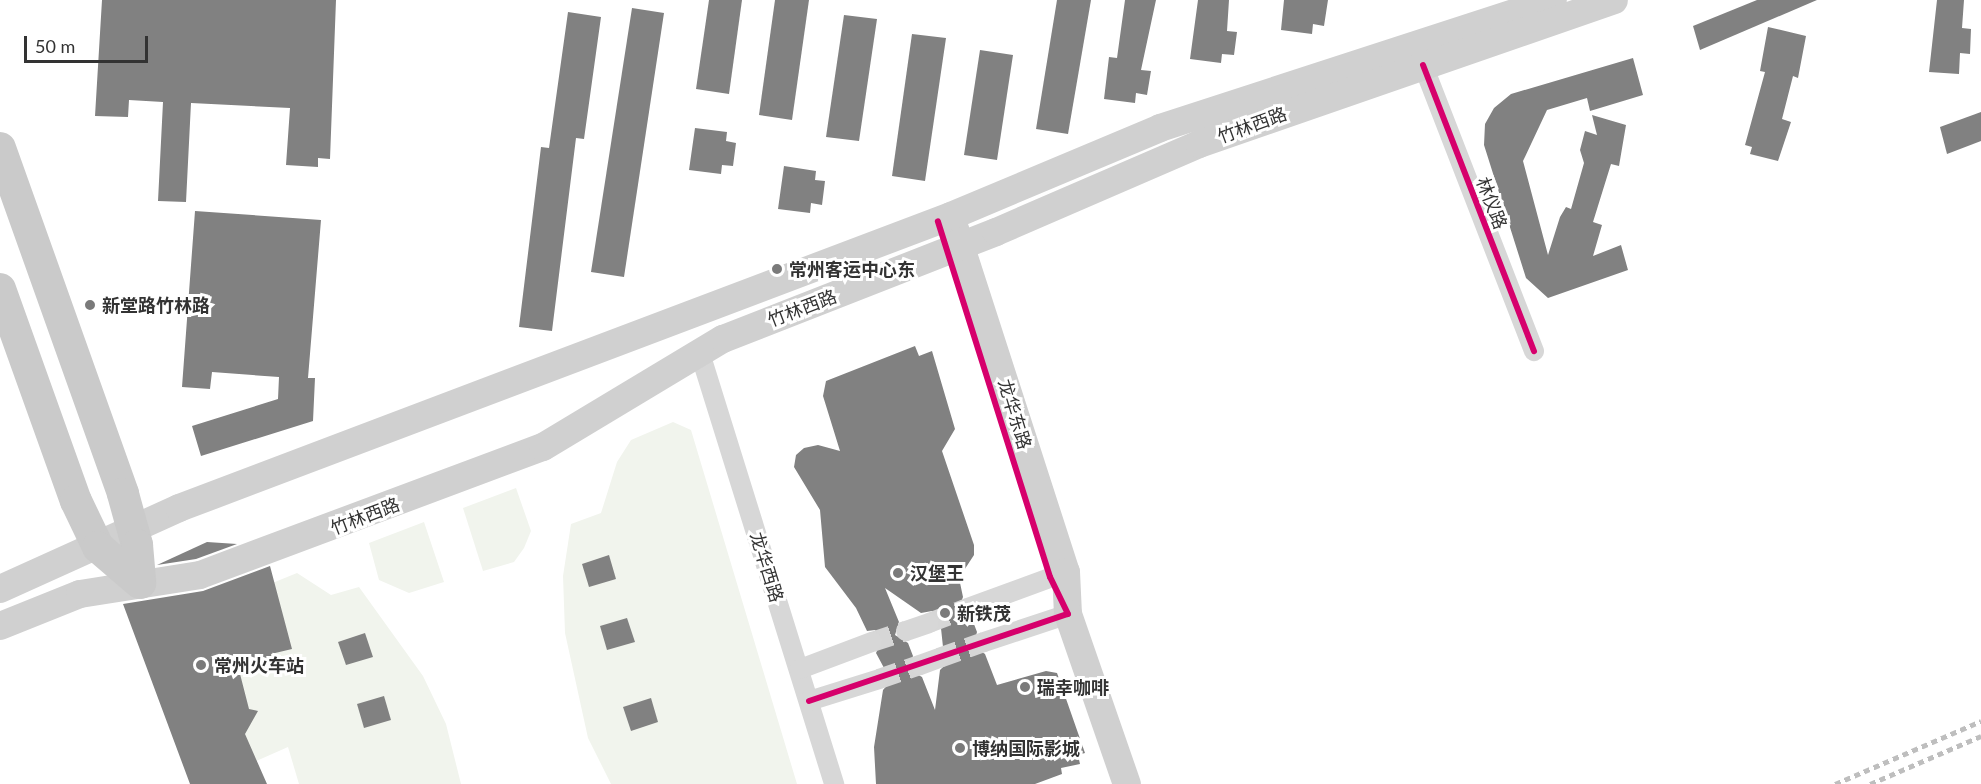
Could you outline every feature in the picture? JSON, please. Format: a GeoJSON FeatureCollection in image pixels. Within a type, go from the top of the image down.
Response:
{"type":"FeatureCollection","features":[{"type":"Feature","properties":{"kind":"main road","name":"竹林西路"},"geometry":{"type":"LineString","coordinates":[[0,589],[98,548],[135,537],[379,429],[945,219],[1160,128],[1553,0]]}},
{"type":"Feature","properties":{"kind":"main road","name":"竹林西路"},"geometry":{"type":"LineString","coordinates":[[0,626],[80,594],[200,575],[267,553],[543,447],[699,350],[955,248],[1199,144],[1614,0]]}},
{"type":"Feature","properties":{"kind":"main road"},"geometry":{"type":"LineString","coordinates":[[0,148],[135,537],[140,583]]}},
{"type":"Feature","properties":{"kind":"main road","name":"龙华东路"},"geometry":{"type":"LineString","coordinates":[[945,219],[1058,574],[1068,614],[1127,784]]}},
{"type":"Feature","properties":{"kind":"main road"},"geometry":{"type":"LineString","coordinates":[[0,289],[76,501],[98,548],[140,583]]}},
{"type":"Feature","properties":{"kind":"street","name":"林仪路"},"geometry":{"type":"LineString","coordinates":[[1423,65],[1534,351]]}},
{"type":"Feature","properties":{"kind":"street","name":"龙华西路"},"geometry":{"type":"LineString","coordinates":[[699,350],[834,784]]}},
{"type":"Feature","properties":{"kind":"street"},"geometry":{"type":"LineString","coordinates":[[968,608],[1058,574]]}},
{"type":"Feature","properties":{"kind":"street"},"geometry":{"type":"LineString","coordinates":[[984,642],[1068,614]]}},
{"type":"Feature","properties":{"kind":"street"},"geometry":{"type":"LineString","coordinates":[[906,631],[929,623]]}},
{"type":"Feature","properties":{"kind":"street"},"geometry":{"type":"LineString","coordinates":[[800,669],[872,642]]}},
{"type":"Feature","properties":{"kind":"street"},"geometry":{"type":"LineString","coordinates":[[920,665],[939,658]]}},
{"type":"Feature","properties":{"kind":"street"},"geometry":{"type":"LineString","coordinates":[[809,701],[879,679]]}},
{"type":"Feature","properties":{"kind":"shaded area"},"geometry":{"type":"Polygon","coordinates":[[[673,422],[691,430],[797,784],[611,784],[588,738],[565,633],[563,576],[571,524],[601,513],[617,462],[631,440],[673,422]]]}},
{"type":"Feature","properties":{"kind":"shaded area"},"geometry":{"type":"Polygon","coordinates":[[[516,488],[531,531],[524,548],[514,562],[483,571],[463,508],[516,488]]]}},
{"type":"Feature","properties":{"kind":"shaded area"},"geometry":{"type":"Polygon","coordinates":[[[424,522],[444,582],[409,593],[379,580],[369,543],[424,522]]]}},
{"type":"Feature","properties":{"kind":"shaded area"},"geometry":{"type":"Polygon","coordinates":[[[297,573],[331,595],[359,587],[423,676],[446,724],[461,784],[299,784],[288,747],[238,769],[170,625],[297,573]]]}},
{"type":"Feature","properties":{"kind":"building"},"geometry":{"type":"Polygon","coordinates":[[[102,0],[336,0],[330,159],[318,158],[318,167],[286,165],[290,108],[191,103],[186,202],[158,201],[163,102],[129,100],[128,117],[95,116],[102,0]]]}},
{"type":"Feature","properties":{"kind":"building"},"geometry":{"type":"Polygon","coordinates":[[[709,0],[742,0],[729,94],[696,89],[709,0]]]}},
{"type":"Feature","properties":{"kind":"building"},"geometry":{"type":"Polygon","coordinates":[[[775,0],[809,0],[792,120],[759,115],[775,0]]]}},
{"type":"Feature","properties":{"kind":"building"},"geometry":{"type":"Polygon","coordinates":[[[1057,0],[1091,0],[1068,134],[1036,129],[1057,0]]]}},
{"type":"Feature","properties":{"kind":"building"},"geometry":{"type":"Polygon","coordinates":[[[1125,0],[1156,0],[1141,70],[1151,71],[1147,95],[1136,93],[1135,103],[1104,99],[1109,57],[1117,58],[1125,0]]]}},
{"type":"Feature","properties":{"kind":"building"},"geometry":{"type":"Polygon","coordinates":[[[1198,0],[1229,0],[1227,31],[1237,32],[1234,55],[1222,54],[1221,63],[1190,59],[1198,0]]]}},
{"type":"Feature","properties":{"kind":"building"},"geometry":{"type":"Polygon","coordinates":[[[1284,0],[1328,0],[1324,26],[1313,24],[1312,34],[1281,30],[1284,0]]]}},
{"type":"Feature","properties":{"kind":"building"},"geometry":{"type":"Polygon","coordinates":[[[1757,0],[1817,0],[1700,50],[1693,26],[1757,0]]]}},
{"type":"Feature","properties":{"kind":"building"},"geometry":{"type":"Polygon","coordinates":[[[1937,0],[1964,0],[1962,28],[1971,29],[1970,54],[1960,53],[1959,74],[1929,72],[1937,0]]]}},
{"type":"Feature","properties":{"kind":"building"},"geometry":{"type":"Polygon","coordinates":[[[632,8],[664,13],[624,277],[591,272],[632,8]]]}},
{"type":"Feature","properties":{"kind":"building"},"geometry":{"type":"Polygon","coordinates":[[[568,12],[601,17],[584,139],[576,138],[552,331],[519,327],[541,147],[549,148],[568,12]]]}},
{"type":"Feature","properties":{"kind":"building"},"geometry":{"type":"Polygon","coordinates":[[[844,15],[877,19],[859,141],[826,137],[844,15]]]}},
{"type":"Feature","properties":{"kind":"building"},"geometry":{"type":"Polygon","coordinates":[[[1768,27],[1806,36],[1798,78],[1793,76],[1782,119],[1791,122],[1778,161],[1750,154],[1752,147],[1745,145],[1765,72],[1760,71],[1768,27]]]}},
{"type":"Feature","properties":{"kind":"building"},"geometry":{"type":"Polygon","coordinates":[[[912,34],[946,38],[925,181],[892,176],[912,34]]]}},
{"type":"Feature","properties":{"kind":"building"},"geometry":{"type":"Polygon","coordinates":[[[980,50],[1013,55],[997,160],[964,155],[980,50]]]}},
{"type":"Feature","properties":{"kind":"building"},"geometry":{"type":"Polygon","coordinates":[[[1633,58],[1643,95],[1590,111],[1587,98],[1547,110],[1523,161],[1548,255],[1560,217],[1566,207],[1571,209],[1584,163],[1580,150],[1585,131],[1597,135],[1592,115],[1626,125],[1619,166],[1611,164],[1593,222],[1602,225],[1593,256],[1621,245],[1628,270],[1548,298],[1526,278],[1484,145],[1485,124],[1494,108],[1511,94],[1633,58]]]}},
{"type":"Feature","properties":{"kind":"building"},"geometry":{"type":"Polygon","coordinates":[[[1981,112],[1981,141],[1947,154],[1940,127],[1981,112]]]}},
{"type":"Feature","properties":{"kind":"building"},"geometry":{"type":"Polygon","coordinates":[[[695,128],[727,132],[726,141],[736,143],[733,166],[722,165],[721,174],[689,170],[695,128]]]}},
{"type":"Feature","properties":{"kind":"building"},"geometry":{"type":"Polygon","coordinates":[[[784,166],[816,171],[815,180],[825,181],[822,205],[811,203],[810,213],[778,209],[784,166]]]}},
{"type":"Feature","properties":{"kind":"building"},"geometry":{"type":"Polygon","coordinates":[[[195,211],[321,220],[308,378],[315,378],[313,421],[201,456],[192,426],[278,399],[279,377],[212,372],[210,389],[182,387],[195,211]]]}},
{"type":"Feature","properties":{"kind":"building","name":"新铁茂"},"geometry":{"type":"Polygon","coordinates":[[[915,346],[919,356],[932,351],[955,429],[942,451],[974,545],[974,555],[959,578],[963,597],[957,613],[972,619],[977,632],[973,646],[985,654],[997,685],[1046,671],[1057,673],[1085,753],[1078,755],[1080,764],[1061,768],[1062,774],[1035,784],[876,784],[874,747],[883,690],[891,681],[876,653],[883,638],[875,630],[867,631],[856,608],[825,567],[820,510],[794,467],[796,455],[804,448],[818,445],[840,451],[823,396],[826,381],[915,346]],[[885,588],[899,622],[895,635],[908,643],[913,656],[909,670],[922,677],[935,710],[940,670],[951,659],[943,647],[940,619],[932,611],[921,613],[885,588]]]}},
{"type":"Feature","properties":{"kind":"building"},"geometry":{"type":"Polygon","coordinates":[[[207,542],[237,544],[196,559],[157,565],[207,542]]]}},
{"type":"Feature","properties":{"kind":"building"},"geometry":{"type":"Polygon","coordinates":[[[609,555],[616,579],[589,587],[582,564],[609,555]]]}},
{"type":"Feature","properties":{"kind":"building","name":"常州火车站"},"geometry":{"type":"Polygon","coordinates":[[[270,566],[292,649],[271,654],[272,661],[239,670],[249,709],[258,711],[245,734],[267,784],[190,784],[123,604],[203,591],[270,566]]]}},
{"type":"Feature","properties":{"kind":"building"},"geometry":{"type":"Polygon","coordinates":[[[627,618],[635,642],[607,650],[600,626],[627,618]]]}},
{"type":"Feature","properties":{"kind":"building"},"geometry":{"type":"Polygon","coordinates":[[[365,633],[373,657],[346,665],[338,642],[365,633]]]}},
{"type":"Feature","properties":{"kind":"building"},"geometry":{"type":"Polygon","coordinates":[[[384,696],[391,720],[364,728],[357,704],[384,696]]]}},
{"type":"Feature","properties":{"kind":"building"},"geometry":{"type":"Polygon","coordinates":[[[651,698],[658,722],[631,731],[623,707],[651,698]]]}},
{"type":"Feature","properties":{"kind":"tunnel"},"geometry":{"type":"LineString","coordinates":[[929,623],[968,608]]}},
{"type":"Feature","properties":{"kind":"tunnel"},"geometry":{"type":"LineString","coordinates":[[872,642],[906,631]]}},
{"type":"Feature","properties":{"kind":"tunnel"},"geometry":{"type":"LineString","coordinates":[[939,658],[984,642]]}},
{"type":"Feature","properties":{"kind":"tunnel"},"geometry":{"type":"LineString","coordinates":[[879,679],[920,665]]}},
{"type":"Feature","properties":{"kind":"railway"},"geometry":{"type":"LineString","coordinates":[[1835,784],[1981,721]]}},
{"type":"Feature","properties":{"kind":"railway"},"geometry":{"type":"LineString","coordinates":[[1870,784],[1981,736]]}},
{"type":"Feature","properties":{"kind":"cycle path"},"geometry":{"type":"LineString","coordinates":[[1423,65],[1534,351]]}},
{"type":"Feature","properties":{"kind":"cycle path"},"geometry":{"type":"LineString","coordinates":[[809,701],[1068,614],[1050,577],[938,221]]}},
{"type":"Feature","properties":{"kind":"place","name":"常州客运中心东"},"geometry":{"type":"Point","coordinates":[777,269]}},
{"type":"Feature","properties":{"kind":"place","name":"新堂路竹林路"},"geometry":{"type":"Point","coordinates":[90,305]}},
{"type":"Feature","properties":{"kind":"place","name":"汉堡王"},"geometry":{"type":"Point","coordinates":[898,573]}},
{"type":"Feature","properties":{"kind":"place","name":"新铁茂"},"geometry":{"type":"Point","coordinates":[945,613]}},
{"type":"Feature","properties":{"kind":"place","name":"常州火车站"},"geometry":{"type":"Point","coordinates":[201,665]}},
{"type":"Feature","properties":{"kind":"place","name":"瑞幸咖啡"},"geometry":{"type":"Point","coordinates":[1025,687]}},
{"type":"Feature","properties":{"kind":"place","name":"博纳国际影城"},"geometry":{"type":"Point","coordinates":[960,748]}}]}
